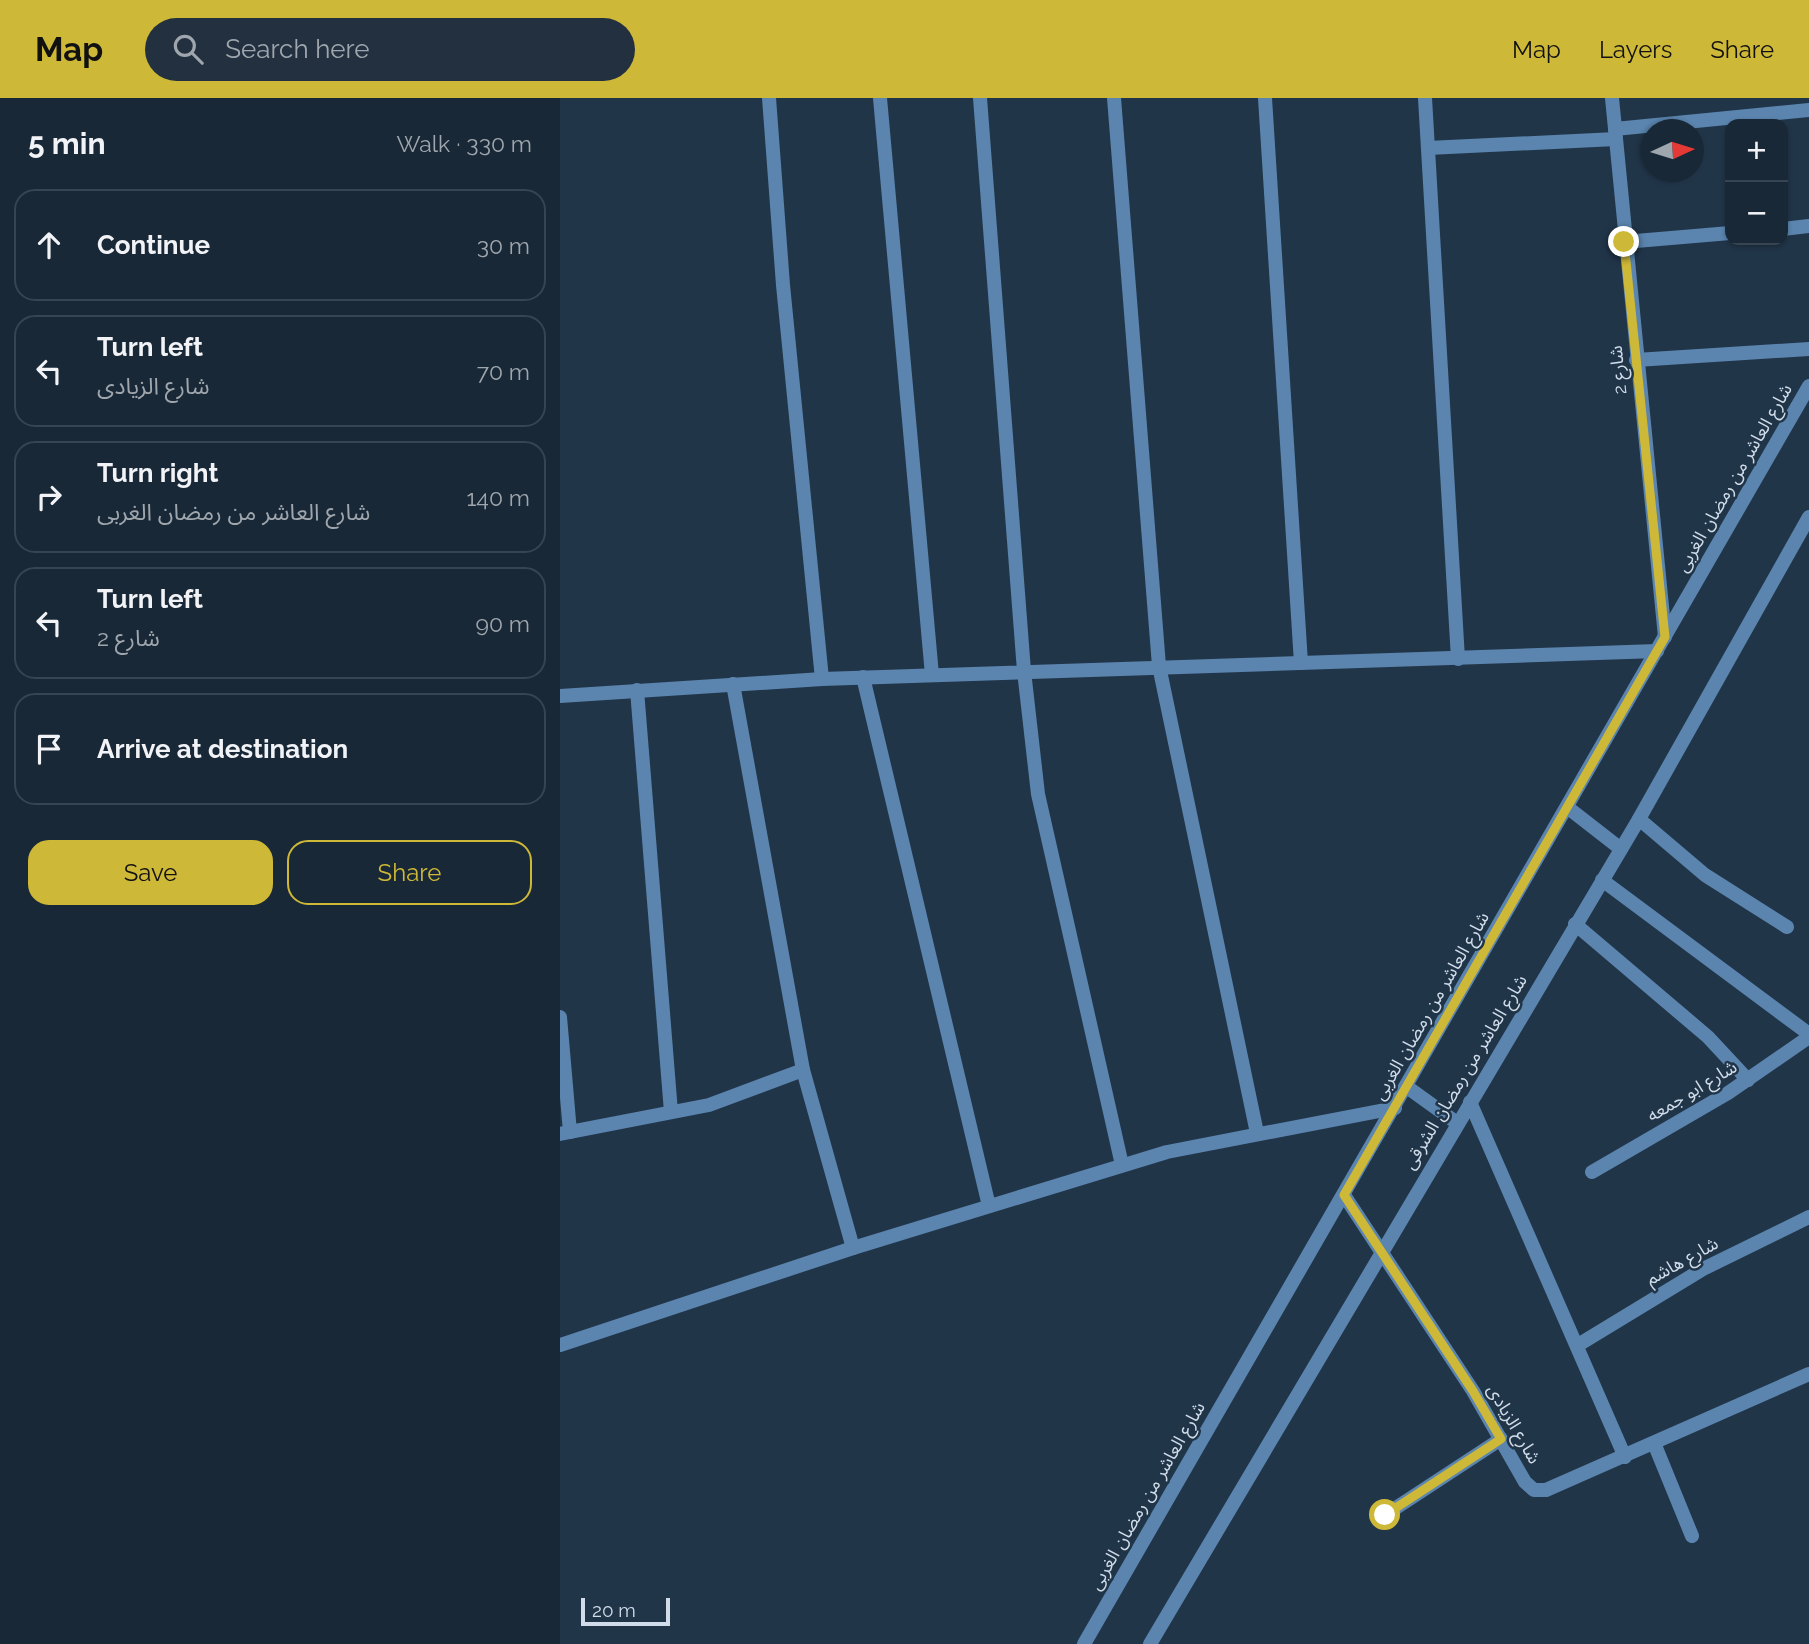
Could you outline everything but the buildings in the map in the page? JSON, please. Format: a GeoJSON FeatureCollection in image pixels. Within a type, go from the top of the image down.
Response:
{"type":"FeatureCollection","features":[{"type":"Feature","properties":{"kind":"street"},"geometry":{"type":"LineString","coordinates":[[769,98],[785,298],[822,679]]}},
{"type":"Feature","properties":{"kind":"street"},"geometry":{"type":"LineString","coordinates":[[880,98],[932,675]]}},
{"type":"Feature","properties":{"kind":"street"},"geometry":{"type":"LineString","coordinates":[[980,98],[1024,671],[1038,794],[1122,1165]]}},
{"type":"Feature","properties":{"kind":"street"},"geometry":{"type":"LineString","coordinates":[[1114,98],[1159,666],[1258,1133]]}},
{"type":"Feature","properties":{"kind":"street"},"geometry":{"type":"LineString","coordinates":[[1265,98],[1301,663]]}},
{"type":"Feature","properties":{"kind":"street"},"geometry":{"type":"LineString","coordinates":[[1425,98],[1458,659]]}},
{"type":"Feature","properties":{"kind":"street","name":"شارع 2"},"geometry":{"type":"LineString","coordinates":[[1612,98],[1624,242],[1665,637]]}},
{"type":"Feature","properties":{"kind":"street"},"geometry":{"type":"LineString","coordinates":[[1428,148],[1616,134],[1809,110]]}},
{"type":"Feature","properties":{"kind":"street"},"geometry":{"type":"LineString","coordinates":[[1788,228],[1809,226]]}},
{"type":"Feature","properties":{"kind":"street"},"geometry":{"type":"LineString","coordinates":[[1624,242],[1725,233]]}},
{"type":"Feature","properties":{"kind":"street"},"geometry":{"type":"LineString","coordinates":[[1636,360],[1809,349]]}},
{"type":"Feature","properties":{"kind":"street","name":"شارع العاشر من رمضان الغربى"},"geometry":{"type":"LineString","coordinates":[[1084,1644],[1809,386]]}},
{"type":"Feature","properties":{"kind":"street","name":"شارع العاشر من رمضان الشرقى"},"geometry":{"type":"LineString","coordinates":[[1150,1644],[1639,819],[1809,517]]}},
{"type":"Feature","properties":{"kind":"street"},"geometry":{"type":"LineString","coordinates":[[560,696],[863,677],[1657,651]]}},
{"type":"Feature","properties":{"kind":"street"},"geometry":{"type":"LineString","coordinates":[[863,677],[989,1206]]}},
{"type":"Feature","properties":{"kind":"street"},"geometry":{"type":"LineString","coordinates":[[733,684],[803,1070],[853,1248]]}},
{"type":"Feature","properties":{"kind":"street"},"geometry":{"type":"LineString","coordinates":[[637,690],[671,1112]]}},
{"type":"Feature","properties":{"kind":"street"},"geometry":{"type":"LineString","coordinates":[[1567,807],[1621,849]]}},
{"type":"Feature","properties":{"kind":"street"},"geometry":{"type":"LineString","coordinates":[[1639,819],[1705,875],[1787,927]]}},
{"type":"Feature","properties":{"kind":"street"},"geometry":{"type":"LineString","coordinates":[[1602,880],[1809,1036]]}},
{"type":"Feature","properties":{"kind":"street"},"geometry":{"type":"LineString","coordinates":[[1575,924],[1708,1037],[1748,1080]]}},
{"type":"Feature","properties":{"kind":"street"},"geometry":{"type":"LineString","coordinates":[[560,1017],[565,1133],[709,1105],[803,1070]]}},
{"type":"Feature","properties":{"kind":"street","name":"شارع ابو جمعه"},"geometry":{"type":"LineString","coordinates":[[1592,1172],[1748,1080],[1809,1036]]}},
{"type":"Feature","properties":{"kind":"street"},"geometry":{"type":"LineString","coordinates":[[1407,1087],[1457,1123]]}},
{"type":"Feature","properties":{"kind":"street"},"geometry":{"type":"LineString","coordinates":[[1470,1102],[1625,1457]]}},
{"type":"Feature","properties":{"kind":"street"},"geometry":{"type":"LineString","coordinates":[[560,1345],[853,1248],[1122,1165],[1258,1133],[1395,1108]]}},
{"type":"Feature","properties":{"kind":"street","name":"شارع الزيادى"},"geometry":{"type":"LineString","coordinates":[[1344,1195],[1473,1391],[1525,1482],[1534,1490],[1546,1490],[1625,1457],[1809,1374]]}},
{"type":"Feature","properties":{"kind":"street","name":"شارع هاشم"},"geometry":{"type":"LineString","coordinates":[[1578,1345],[1703,1269],[1809,1217]]}},
{"type":"Feature","properties":{"kind":"street"},"geometry":{"type":"LineString","coordinates":[[1385,1515],[1501,1439]]}},
{"type":"Feature","properties":{"kind":"street"},"geometry":{"type":"LineString","coordinates":[[1654,1443],[1692,1536]]}},
{"type":"Feature","properties":{"kind":"route"},"geometry":{"type":"LineString","coordinates":[[1385,1515],[1501,1439],[1473,1391],[1344,1195],[1665,637],[1624,242]]}}]}
